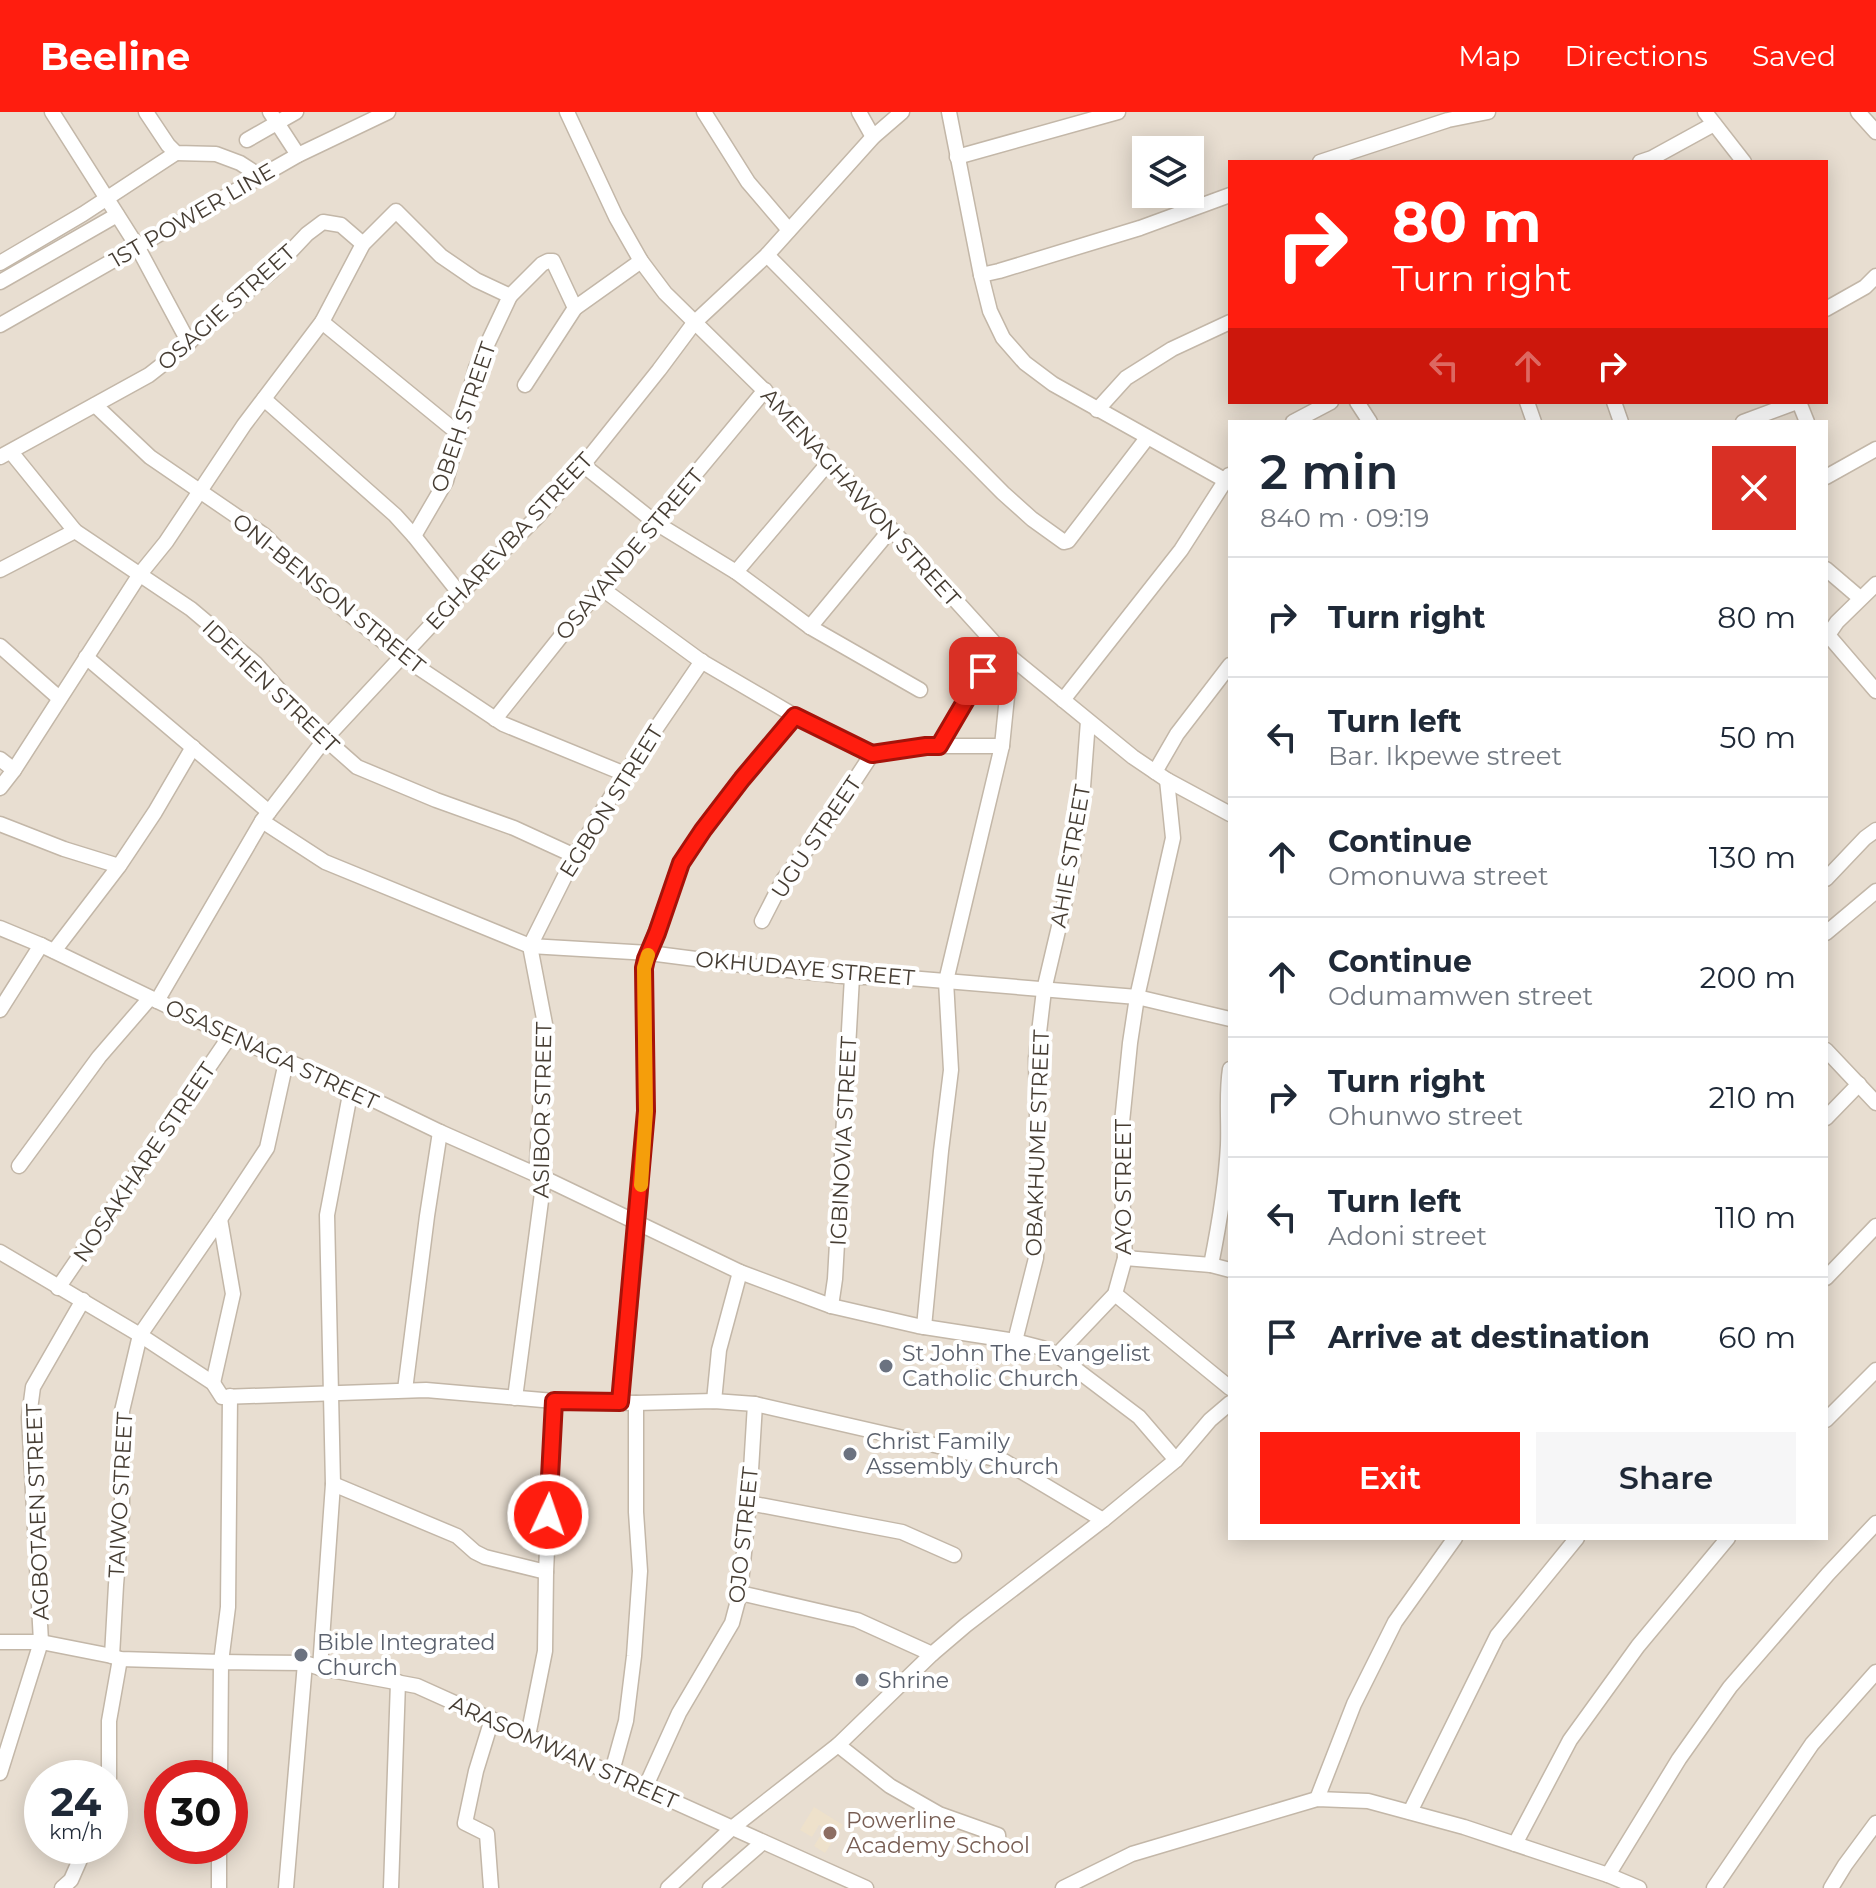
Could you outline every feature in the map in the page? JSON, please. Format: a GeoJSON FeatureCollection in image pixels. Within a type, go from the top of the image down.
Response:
{"type":"FeatureCollection","features":[{"type":"Feature","properties":{"kind":"street"},"geometry":{"type":"LineString","coordinates":[[52,112],[137,246],[189,343]]}},
{"type":"Feature","properties":{"kind":"street"},"geometry":{"type":"LineString","coordinates":[[146,112],[176,153]]}},
{"type":"Feature","properties":{"kind":"street"},"geometry":{"type":"LineString","coordinates":[[247,140],[274,117],[296,112]]}},
{"type":"Feature","properties":{"kind":"street","name":"1ST POWER LINE"},"geometry":{"type":"LineString","coordinates":[[0,325],[298,155],[388,112]]}},
{"type":"Feature","properties":{"kind":"street","name":"AMENAGHAWON STREET"},"geometry":{"type":"LineString","coordinates":[[567,112],[616,217],[641,261],[665,293],[765,390],[997,646],[1161,776],[1228,813]]}},
{"type":"Feature","properties":{"kind":"street"},"geometry":{"type":"LineString","coordinates":[[704,112],[748,182],[789,230]]}},
{"type":"Feature","properties":{"kind":"street"},"geometry":{"type":"LineString","coordinates":[[859,112],[873,137]]}},
{"type":"Feature","properties":{"kind":"street","name":"EGHAREVBA STREET"},"geometry":{"type":"LineString","coordinates":[[19,1166],[99,1057],[153,1000],[266,817],[325,739],[460,594],[537,517],[583,465],[694,323],[767,255],[873,137],[902,112]]}},
{"type":"Feature","properties":{"kind":"street"},"geometry":{"type":"LineString","coordinates":[[949,112],[981,275],[990,311],[1003,338],[1025,363],[1053,384],[1147,438],[1228,479],[1181,550],[1063,700]]}},
{"type":"Feature","properties":{"kind":"street"},"geometry":{"type":"LineString","coordinates":[[957,157],[1118,112]]}},
{"type":"Feature","properties":{"kind":"street"},"geometry":{"type":"LineString","coordinates":[[1326,160],[1448,120],[1488,112]]}},
{"type":"Feature","properties":{"kind":"street"},"geometry":{"type":"LineString","coordinates":[[1858,112],[1876,132]]}},
{"type":"Feature","properties":{"kind":"street"},"geometry":{"type":"LineString","coordinates":[[274,117],[298,155]]}},
{"type":"Feature","properties":{"kind":"street"},"geometry":{"type":"LineString","coordinates":[[1646,160],[1710,118],[1742,160]]}},
{"type":"Feature","properties":{"kind":"street"},"geometry":{"type":"LineString","coordinates":[[0,263],[107,199],[176,153],[227,157],[260,176]]}},
{"type":"Feature","properties":{"kind":"street"},"geometry":{"type":"LineString","coordinates":[[981,275],[1140,228],[1228,196]]}},
{"type":"Feature","properties":{"kind":"street"},"geometry":{"type":"LineString","coordinates":[[0,788],[140,574],[166,542],[244,425],[322,322],[363,244],[396,211],[441,256],[476,280],[510,296]]}},
{"type":"Feature","properties":{"kind":"street"},"geometry":{"type":"LineString","coordinates":[[0,282],[117,215]]}},
{"type":"Feature","properties":{"kind":"street","name":"OSAGIE STREET"},"geometry":{"type":"LineString","coordinates":[[5,454],[149,375],[272,271],[307,234],[323,222],[341,225],[363,244]]}},
{"type":"Feature","properties":{"kind":"street"},"geometry":{"type":"LineString","coordinates":[[767,255],[1003,493],[1064,542],[1084,522],[1147,438]]}},
{"type":"Feature","properties":{"kind":"street","name":"OBEH STREET"},"geometry":{"type":"LineString","coordinates":[[414,536],[446,481],[476,368],[510,296],[542,264],[553,261],[575,308]]}},
{"type":"Feature","properties":{"kind":"street"},"geometry":{"type":"LineString","coordinates":[[525,385],[575,308],[641,261]]}},
{"type":"Feature","properties":{"kind":"street"},"geometry":{"type":"LineString","coordinates":[[1828,306],[1865,287],[1876,276]]}},
{"type":"Feature","properties":{"kind":"street"},"geometry":{"type":"LineString","coordinates":[[322,322],[459,434]]}},
{"type":"Feature","properties":{"kind":"street"},"geometry":{"type":"LineString","coordinates":[[1097,410],[1126,378],[1172,349],[1228,323]]}},
{"type":"Feature","properties":{"kind":"street","name":"OSAYANDE STREET"},"geometry":{"type":"LineString","coordinates":[[495,719],[765,390]]}},
{"type":"Feature","properties":{"kind":"street"},"geometry":{"type":"LineString","coordinates":[[264,399],[414,536],[460,594]]}},
{"type":"Feature","properties":{"kind":"street"},"geometry":{"type":"LineString","coordinates":[[1297,420],[1327,404]]}},
{"type":"Feature","properties":{"kind":"street"},"geometry":{"type":"LineString","coordinates":[[1748,420],[1792,404]]}},
{"type":"Feature","properties":{"kind":"street","name":"ONI-BENSON STREET"},"geometry":{"type":"LineString","coordinates":[[95,405],[150,457],[264,535],[315,586],[401,656],[503,724],[625,774]]}},
{"type":"Feature","properties":{"kind":"street"},"geometry":{"type":"LineString","coordinates":[[1828,472],[1876,449]]}},
{"type":"Feature","properties":{"kind":"street","name":"IDEHEN STREET"},"geometry":{"type":"LineString","coordinates":[[5,454],[75,531],[191,609],[255,663],[325,739],[357,767],[514,828],[575,856]]}},
{"type":"Feature","properties":{"kind":"street"},"geometry":{"type":"LineString","coordinates":[[736,572],[830,461]]}},
{"type":"Feature","properties":{"kind":"street"},"geometry":{"type":"LineString","coordinates":[[583,465],[656,523],[736,572],[810,627],[920,690]]}},
{"type":"Feature","properties":{"kind":"street"},"geometry":{"type":"LineString","coordinates":[[810,627],[891,529]]}},
{"type":"Feature","properties":{"kind":"street"},"geometry":{"type":"LineString","coordinates":[[0,570],[75,531]]}},
{"type":"Feature","properties":{"kind":"street"},"geometry":{"type":"LineString","coordinates":[[1828,571],[1860,598]]}},
{"type":"Feature","properties":{"kind":"street"},"geometry":{"type":"LineString","coordinates":[[1828,635],[1876,584]]}},
{"type":"Feature","properties":{"kind":"street"},"geometry":{"type":"LineString","coordinates":[[601,588],[702,661],[795,716],[872,754],[926,746],[1002,746]]}},
{"type":"Feature","properties":{"kind":"street"},"geometry":{"type":"LineString","coordinates":[[1828,637],[1876,691]]}},
{"type":"Feature","properties":{"kind":"street"},"geometry":{"type":"LineString","coordinates":[[0,646],[59,698]]}},
{"type":"Feature","properties":{"kind":"street"},"geometry":{"type":"LineString","coordinates":[[939,746],[997,646]]}},
{"type":"Feature","properties":{"kind":"street","name":"OKHUDAYE STREET"},"geometry":{"type":"LineString","coordinates":[[86,657],[193,747],[266,817],[325,862],[530,946],[649,953],[852,977],[897,977],[1137,997],[1228,1019]]}},
{"type":"Feature","properties":{"kind":"street"},"geometry":{"type":"LineString","coordinates":[[924,1327],[951,1070],[946,981],[1002,746],[1011,657]]}},
{"type":"Feature","properties":{"kind":"street","name":"EGBON STREET"},"geometry":{"type":"LineString","coordinates":[[530,946],[575,856],[625,774],[702,661]]}},
{"type":"Feature","properties":{"kind":"street"},"geometry":{"type":"LineString","coordinates":[[1161,776],[1177,734],[1228,668]]}},
{"type":"Feature","properties":{"kind":"street"},"geometry":{"type":"LineString","coordinates":[[611,1775],[626,1721],[640,1571],[628,1402],[646,1111],[644,968],[681,863],[726,800],[795,716]]}},
{"type":"Feature","properties":{"kind":"street","name":"AHIE STREET"},"geometry":{"type":"LineString","coordinates":[[1044,990],[1069,884],[1083,787],[1088,721]]}},
{"type":"Feature","properties":{"kind":"street"},"geometry":{"type":"LineString","coordinates":[[0,1010],[47,948],[119,866],[193,747]]}},
{"type":"Feature","properties":{"kind":"street","name":"UGU STREET"},"geometry":{"type":"LineString","coordinates":[[762,921],[783,880],[824,827],[872,754]]}},
{"type":"Feature","properties":{"kind":"street"},"geometry":{"type":"LineString","coordinates":[[0,759],[14,770]]}},
{"type":"Feature","properties":{"kind":"street","name":"AYO STREET"},"geometry":{"type":"LineString","coordinates":[[1057,1355],[1115,1294],[1125,1258],[1120,1142],[1130,1043],[1137,997],[1173,838],[1161,776]]}},
{"type":"Feature","properties":{"kind":"street"},"geometry":{"type":"LineString","coordinates":[[0,824],[119,866]]}},
{"type":"Feature","properties":{"kind":"street"},"geometry":{"type":"LineString","coordinates":[[1828,877],[1876,830]]}},
{"type":"Feature","properties":{"kind":"street"},"geometry":{"type":"LineString","coordinates":[[1828,931],[1876,891]]}},
{"type":"Feature","properties":{"kind":"street","name":"OSASENAGA STREET"},"geometry":{"type":"LineString","coordinates":[[0,928],[544,1178],[740,1272],[831,1306]]}},
{"type":"Feature","properties":{"kind":"street","name":"ASIBOR STREET"},"geometry":{"type":"LineString","coordinates":[[515,1398],[544,1178],[537,1163],[545,1024],[530,946]]}},
{"type":"Feature","properties":{"kind":"street","name":"IGBINOVIA STREET"},"geometry":{"type":"LineString","coordinates":[[831,1306],[852,977]]}},
{"type":"Feature","properties":{"kind":"street","name":"OBAKHUME STREET"},"geometry":{"type":"LineString","coordinates":[[1015,1341],[1036,1258],[1036,1058],[1044,990]]}},
{"type":"Feature","properties":{"kind":"street","name":"NOSAKHARE STREET"},"geometry":{"type":"LineString","coordinates":[[58,1288],[230,1036]]}},
{"type":"Feature","properties":{"kind":"street"},"geometry":{"type":"LineString","coordinates":[[1828,1052],[1876,1103]]}},
{"type":"Feature","properties":{"kind":"street"},"geometry":{"type":"LineString","coordinates":[[140,1335],[267,1148],[286,1062]]}},
{"type":"Feature","properties":{"kind":"street"},"geometry":{"type":"LineString","coordinates":[[1211,1265],[1223,1200],[1228,1143],[1228,1082]]}},
{"type":"Feature","properties":{"kind":"street"},"geometry":{"type":"LineString","coordinates":[[1828,1116],[1859,1084]]}},
{"type":"Feature","properties":{"kind":"street"},"geometry":{"type":"LineString","coordinates":[[320,1668],[333,1484],[327,1215],[351,1089]]}},
{"type":"Feature","properties":{"kind":"street"},"geometry":{"type":"LineString","coordinates":[[405,1390],[440,1132]]}},
{"type":"Feature","properties":{"kind":"street"},"geometry":{"type":"LineString","coordinates":[[213,1383],[233,1294],[220,1219]]}},
{"type":"Feature","properties":{"kind":"street"},"geometry":{"type":"LineString","coordinates":[[1828,1276],[1876,1226]]}},
{"type":"Feature","properties":{"kind":"street"},"geometry":{"type":"LineString","coordinates":[[0,1252],[140,1335],[213,1383],[222,1397],[405,1390],[554,1401],[755,1404],[1004,1461],[1103,1520]]}},
{"type":"Feature","properties":{"kind":"street"},"geometry":{"type":"LineString","coordinates":[[1125,1258],[1211,1265],[1228,1269]]}},
{"type":"Feature","properties":{"kind":"street"},"geometry":{"type":"LineString","coordinates":[[714,1401],[719,1350],[740,1272]]}},
{"type":"Feature","properties":{"kind":"street"},"geometry":{"type":"LineString","coordinates":[[1115,1294],[1228,1386]]}},
{"type":"Feature","properties":{"kind":"street","name":"AGBOTAEN STREET"},"geometry":{"type":"LineString","coordinates":[[41,1642],[29,1417],[33,1387],[83,1300]]}},
{"type":"Feature","properties":{"kind":"street"},"geometry":{"type":"LineString","coordinates":[[831,1306],[924,1327],[1042,1348],[1095,1382],[1139,1417],[1176,1460]]}},
{"type":"Feature","properties":{"kind":"street","name":"TAIWO STREET"},"geometry":{"type":"LineString","coordinates":[[110,1760],[109,1721],[116,1658],[116,1585],[122,1515],[122,1411],[140,1335]]}},
{"type":"Feature","properties":{"kind":"street"},"geometry":{"type":"LineString","coordinates":[[1828,1418],[1876,1370]]}},
{"type":"Feature","properties":{"kind":"street"},"geometry":{"type":"LineString","coordinates":[[220,1760],[221,1662],[228,1607],[230,1396]]}},
{"type":"Feature","properties":{"kind":"street"},"geometry":{"type":"LineString","coordinates":[[528,1736],[545,1651],[554,1401]]}},
{"type":"Feature","properties":{"kind":"street","name":"OJO STREET"},"geometry":{"type":"LineString","coordinates":[[645,1788],[679,1713],[732,1623],[740,1593],[755,1404]]}},
{"type":"Feature","properties":{"kind":"street"},"geometry":{"type":"LineString","coordinates":[[668,1888],[732,1828],[838,1745],[966,1625],[1176,1460],[1210,1420],[1228,1405]]}},
{"type":"Feature","properties":{"kind":"street"},"geometry":{"type":"LineString","coordinates":[[333,1484],[457,1536],[485,1557],[546,1572]]}},
{"type":"Feature","properties":{"kind":"street"},"geometry":{"type":"LineString","coordinates":[[749,1503],[902,1532],[954,1555]]}},
{"type":"Feature","properties":{"kind":"street"},"geometry":{"type":"LineString","coordinates":[[1608,1875],[1679,1759],[1730,1687],[1876,1523]]}},
{"type":"Feature","properties":{"kind":"street"},"geometry":{"type":"LineString","coordinates":[[1317,1799],[1354,1704],[1395,1622],[1454,1540]]}},
{"type":"Feature","properties":{"kind":"street"},"geometry":{"type":"LineString","coordinates":[[1410,1812],[1497,1636],[1575,1540]]}},
{"type":"Feature","properties":{"kind":"street"},"geometry":{"type":"LineString","coordinates":[[1515,1844],[1570,1740],[1638,1646],[1726,1540]]}},
{"type":"Feature","properties":{"kind":"street"},"geometry":{"type":"LineString","coordinates":[[740,1593],[857,1620],[932,1654]]}},
{"type":"Feature","properties":{"kind":"street","name":"ARASOMWAN STREET"},"geometry":{"type":"LineString","coordinates":[[0,1642],[41,1642],[116,1658],[305,1663],[417,1686],[866,1888]]}},
{"type":"Feature","properties":{"kind":"street"},"geometry":{"type":"LineString","coordinates":[[0,1773],[41,1642]]}},
{"type":"Feature","properties":{"kind":"street"},"geometry":{"type":"LineString","coordinates":[[286,1888],[305,1663]]}},
{"type":"Feature","properties":{"kind":"street"},"geometry":{"type":"LineString","coordinates":[[1714,1888],[1812,1744],[1876,1672]]}},
{"type":"Feature","properties":{"kind":"street"},"geometry":{"type":"LineString","coordinates":[[391,1888],[398,1682]]}},
{"type":"Feature","properties":{"kind":"street"},"geometry":{"type":"LineString","coordinates":[[491,1888],[487,1834],[465,1823],[476,1771],[492,1719]]}},
{"type":"Feature","properties":{"kind":"street"},"geometry":{"type":"LineString","coordinates":[[838,1745],[890,1786],[939,1814],[998,1835],[999,1845]]}},
{"type":"Feature","properties":{"kind":"street"},"geometry":{"type":"LineString","coordinates":[[1063,1888],[1090,1882],[1132,1854],[1317,1799],[1368,1801],[1410,1812],[1464,1827],[1639,1888]]}},
{"type":"Feature","properties":{"kind":"street"},"geometry":{"type":"LineString","coordinates":[[1831,1888],[1876,1823]]}},
{"type":"Feature","properties":{"kind":"street"},"geometry":{"type":"LineString","coordinates":[[710,1888],[763,1842]]}},
{"type":"Feature","properties":{"kind":"street"},"geometry":{"type":"LineString","coordinates":[[77,1864],[66,1884],[86,1888]]}},
{"type":"Feature","properties":{"kind":"street"},"geometry":{"type":"LineString","coordinates":[[219,1864],[219,1888]]}},
{"type":"Feature","properties":{"kind":"shaded area"},"geometry":{"type":"Polygon","coordinates":[[[0,112],[1876,112],[1876,1888],[0,1888],[0,112]]]}},
{"type":"Feature","properties":{"kind":"shaded area","name":"Powerline Academy School"},"geometry":{"type":"Polygon","coordinates":[[[814,1807],[843,1825],[825,1853],[814,1846],[825,1828],[819,1825],[812,1837],[800,1830],[814,1807]]]}},
{"type":"Feature","properties":{"kind":"slow traffic"},"geometry":{"type":"LineString","coordinates":[[641,1185],[646,1111],[644,968],[648,955]]}},
{"type":"Feature","properties":{"kind":"place","name":"St John The Evangelist Catholic Church"},"geometry":{"type":"Point","coordinates":[886,1366]}},
{"type":"Feature","properties":{"kind":"place","name":"Christ Family Assembly Church"},"geometry":{"type":"Point","coordinates":[850,1454]}},
{"type":"Feature","properties":{"kind":"place","name":"Bible Integrated Church"},"geometry":{"type":"Point","coordinates":[301,1655]}},
{"type":"Feature","properties":{"kind":"place","name":"Shrine"},"geometry":{"type":"Point","coordinates":[862,1680]}},
{"type":"Feature","properties":{"kind":"place","name":"Powerline Academy School"},"geometry":{"type":"Point","coordinates":[830,1833]}},
{"type":"Feature","properties":{"kind":"route"},"geometry":{"type":"LineString","coordinates":[[548,1515],[554,1401],[620,1402],[646,1111],[644,968],[681,863],[742,779],[795,716],[872,754],[939,746],[983,671]]}}]}
